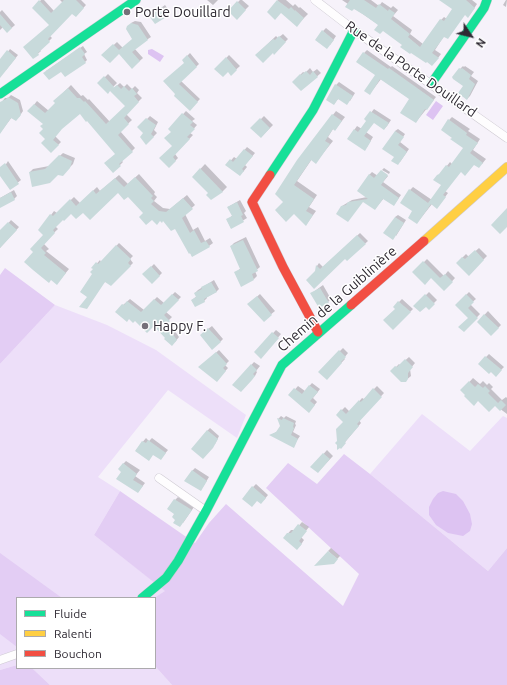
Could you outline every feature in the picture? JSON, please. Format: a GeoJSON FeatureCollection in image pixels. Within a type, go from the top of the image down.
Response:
{"type":"FeatureCollection","features":[{"type":"Feature","properties":{"kind":"street"},"geometry":{"type":"LineString","coordinates":[[0,94],[136,0]]}},
{"type":"Feature","properties":{"kind":"street","name":"Rue de la Porte Douillard"},"geometry":{"type":"LineString","coordinates":[[315,0],[354,30],[507,138]]}},
{"type":"Feature","properties":{"kind":"street"},"geometry":{"type":"LineString","coordinates":[[431,84],[484,8],[487,0]]}},
{"type":"Feature","properties":{"kind":"street"},"geometry":{"type":"LineString","coordinates":[[318,332],[283,267],[252,202],[313,110],[354,30]]}},
{"type":"Feature","properties":{"kind":"street","name":"Chemin de la Guiblinière"},"geometry":{"type":"LineString","coordinates":[[144,597],[151,592],[178,561],[206,511],[282,365],[318,332],[350,307],[507,167]]}},
{"type":"Feature","properties":{"kind":"street"},"geometry":{"type":"LineString","coordinates":[[159,478],[206,511]]}},
{"type":"Feature","properties":{"kind":"street"},"geometry":{"type":"LineString","coordinates":[[0,660],[16,654]]}},
{"type":"Feature","properties":{"kind":"shaded area"},"geometry":{"type":"Polygon","coordinates":[[[152,49],[164,56],[160,62],[148,54],[148,50],[152,49]]]}},
{"type":"Feature","properties":{"kind":"shaded area"},"geometry":{"type":"Polygon","coordinates":[[[436,101],[443,106],[433,120],[426,115],[436,101]]]}},
{"type":"Feature","properties":{"kind":"shaded area"},"geometry":{"type":"Polygon","coordinates":[[[5,268],[55,305],[0,364],[0,275],[5,268]]]}},
{"type":"Feature","properties":{"kind":"shaded area"},"geometry":{"type":"Polygon","coordinates":[[[55,305],[107,325],[156,350],[246,415],[237,438],[168,390],[98,477],[120,491],[94,535],[166,591],[156,597],[16,597],[16,665],[0,670],[0,364],[55,305]]]}},
{"type":"Feature","properties":{"kind":"shaded area"},"geometry":{"type":"Polygon","coordinates":[[[422,414],[470,451],[503,416],[507,418],[507,548],[488,571],[370,474],[422,414]]]}},
{"type":"Feature","properties":{"kind":"shaded area"},"geometry":{"type":"Polygon","coordinates":[[[344,454],[488,571],[507,548],[507,685],[172,685],[156,667],[156,597],[165,591],[94,535],[120,491],[195,543],[209,523],[226,504],[343,606],[359,574],[266,488],[288,463],[317,484],[344,454]]]}},
{"type":"Feature","properties":{"kind":"shaded area"},"geometry":{"type":"Polygon","coordinates":[[[443,491],[456,494],[463,501],[470,514],[472,524],[470,531],[463,536],[448,533],[436,525],[429,515],[429,507],[433,499],[438,493],[443,491]]]}},
{"type":"Feature","properties":{"kind":"shaded area"},"geometry":{"type":"Polygon","coordinates":[[[0,553],[61,597],[16,597],[16,646],[0,634],[0,553]]]}},
{"type":"Feature","properties":{"kind":"shaded area"},"geometry":{"type":"Polygon","coordinates":[[[16,665],[16,669],[33,669],[50,685],[0,685],[0,670],[16,665]]]}},
{"type":"Feature","properties":{"kind":"shaded area"},"geometry":{"type":"Polygon","coordinates":[[[156,667],[172,685],[50,685],[33,669],[156,669],[156,667]]]}},
{"type":"Feature","properties":{"kind":"building"},"geometry":{"type":"Polygon","coordinates":[[[39,0],[51,13],[64,0],[76,0],[84,8],[76,17],[72,14],[48,39],[50,42],[38,53],[39,55],[33,59],[23,47],[49,25],[32,8],[39,0]]]}},
{"type":"Feature","properties":{"kind":"building"},"geometry":{"type":"Polygon","coordinates":[[[277,0],[289,9],[291,7],[304,18],[297,27],[281,13],[275,20],[267,12],[277,0]]]}},
{"type":"Feature","properties":{"kind":"building"},"geometry":{"type":"Polygon","coordinates":[[[350,0],[364,0],[376,8],[379,4],[388,11],[389,9],[395,13],[391,19],[410,34],[408,37],[420,47],[440,19],[444,21],[452,9],[439,0],[466,0],[475,8],[468,18],[465,15],[448,39],[444,37],[432,53],[439,58],[432,66],[400,47],[402,45],[383,31],[380,34],[374,30],[378,25],[364,15],[354,9],[352,11],[345,7],[350,0]]]}},
{"type":"Feature","properties":{"kind":"building"},"geometry":{"type":"Polygon","coordinates":[[[237,1],[246,10],[237,20],[228,11],[237,1]]]}},
{"type":"Feature","properties":{"kind":"building"},"geometry":{"type":"Polygon","coordinates":[[[162,7],[168,16],[155,24],[149,16],[162,7]]]}},
{"type":"Feature","properties":{"kind":"building"},"geometry":{"type":"Polygon","coordinates":[[[0,14],[12,28],[7,33],[0,25],[0,14]]]}},
{"type":"Feature","properties":{"kind":"building"},"geometry":{"type":"Polygon","coordinates":[[[131,23],[138,25],[148,40],[132,52],[140,61],[132,69],[119,54],[110,63],[101,55],[113,44],[119,50],[132,39],[126,29],[131,23]]]}},
{"type":"Feature","properties":{"kind":"building"},"geometry":{"type":"Polygon","coordinates":[[[322,30],[334,40],[327,49],[315,40],[322,30]]]}},
{"type":"Feature","properties":{"kind":"building"},"geometry":{"type":"Polygon","coordinates":[[[279,36],[286,42],[274,55],[273,53],[263,63],[255,55],[273,39],[275,40],[279,36]]]}},
{"type":"Feature","properties":{"kind":"building"},"geometry":{"type":"Polygon","coordinates":[[[80,47],[85,54],[82,57],[86,63],[65,77],[61,72],[49,80],[43,73],[80,47]]]}},
{"type":"Feature","properties":{"kind":"building"},"geometry":{"type":"Polygon","coordinates":[[[7,50],[16,58],[0,78],[0,59],[7,50]]]}},
{"type":"Feature","properties":{"kind":"building"},"geometry":{"type":"Polygon","coordinates":[[[363,52],[388,69],[389,68],[434,100],[427,110],[425,109],[416,123],[400,113],[409,99],[380,79],[370,95],[364,91],[375,75],[356,62],[363,52]]]}},
{"type":"Feature","properties":{"kind":"building"},"geometry":{"type":"Polygon","coordinates":[[[187,55],[197,67],[179,84],[198,102],[190,111],[174,96],[175,94],[163,81],[184,63],[182,60],[187,55]]]}},
{"type":"Feature","properties":{"kind":"building"},"geometry":{"type":"Polygon","coordinates":[[[226,57],[237,70],[231,76],[228,72],[223,77],[214,69],[226,57]]]}},
{"type":"Feature","properties":{"kind":"building"},"geometry":{"type":"Polygon","coordinates":[[[459,68],[462,68],[471,75],[469,79],[475,84],[467,100],[458,93],[463,86],[452,77],[459,68]]]}},
{"type":"Feature","properties":{"kind":"building"},"geometry":{"type":"Polygon","coordinates":[[[306,71],[310,75],[313,71],[318,77],[301,91],[292,82],[300,74],[301,75],[306,71]]]}},
{"type":"Feature","properties":{"kind":"building"},"geometry":{"type":"Polygon","coordinates":[[[104,76],[114,87],[113,88],[117,85],[121,89],[124,86],[129,91],[132,88],[137,94],[134,96],[139,102],[124,118],[129,124],[118,135],[133,152],[119,164],[121,166],[113,173],[104,163],[115,154],[80,114],[62,129],[53,140],[59,145],[51,153],[41,143],[45,139],[39,133],[43,129],[40,126],[43,124],[27,111],[34,104],[45,113],[55,103],[53,101],[68,88],[77,98],[80,98],[84,102],[85,101],[106,124],[125,106],[110,91],[108,94],[97,83],[104,76]]]}},
{"type":"Feature","properties":{"kind":"building"},"geometry":{"type":"Polygon","coordinates":[[[335,84],[353,96],[347,105],[338,99],[334,105],[326,100],[335,84]]]}},
{"type":"Feature","properties":{"kind":"building"},"geometry":{"type":"Polygon","coordinates":[[[8,97],[18,103],[21,115],[16,121],[11,118],[0,134],[0,102],[8,97]]]}},
{"type":"Feature","properties":{"kind":"building"},"geometry":{"type":"Polygon","coordinates":[[[370,111],[389,123],[384,130],[374,123],[364,136],[371,141],[365,151],[347,139],[354,129],[358,132],[366,121],[364,119],[370,111]]]}},
{"type":"Feature","properties":{"kind":"building"},"geometry":{"type":"Polygon","coordinates":[[[182,113],[193,122],[190,125],[195,129],[187,137],[190,139],[173,157],[176,161],[169,168],[159,158],[172,146],[164,138],[171,132],[168,129],[182,113]]]}},
{"type":"Feature","properties":{"kind":"building"},"geometry":{"type":"Polygon","coordinates":[[[332,114],[342,121],[335,131],[333,129],[325,141],[330,144],[316,164],[311,160],[294,185],[314,199],[306,211],[313,215],[306,226],[294,214],[286,222],[275,210],[283,202],[275,194],[297,160],[332,114]]]}},
{"type":"Feature","properties":{"kind":"building"},"geometry":{"type":"Polygon","coordinates":[[[146,118],[156,125],[151,134],[154,137],[146,145],[140,137],[143,133],[137,127],[146,118]]]}},
{"type":"Feature","properties":{"kind":"building"},"geometry":{"type":"Polygon","coordinates":[[[260,118],[270,128],[261,138],[250,128],[260,118]]]}},
{"type":"Feature","properties":{"kind":"building"},"geometry":{"type":"Polygon","coordinates":[[[448,119],[467,133],[466,135],[478,143],[470,153],[483,163],[479,168],[474,165],[465,176],[461,172],[443,195],[446,197],[437,209],[431,204],[417,224],[408,218],[412,211],[400,203],[409,189],[428,203],[441,185],[433,180],[446,165],[449,167],[463,148],[450,139],[452,138],[441,130],[448,119]]]}},
{"type":"Feature","properties":{"kind":"building"},"geometry":{"type":"Polygon","coordinates":[[[395,131],[404,137],[398,145],[407,152],[398,165],[391,161],[394,157],[382,149],[395,131]]]}},
{"type":"Feature","properties":{"kind":"building"},"geometry":{"type":"Polygon","coordinates":[[[244,149],[253,156],[242,169],[244,171],[240,176],[225,165],[230,159],[233,162],[244,149]]]}},
{"type":"Feature","properties":{"kind":"building"},"geometry":{"type":"Polygon","coordinates":[[[59,155],[72,161],[70,168],[63,176],[58,175],[50,183],[32,187],[29,172],[45,169],[59,155]]]}},
{"type":"Feature","properties":{"kind":"building"},"geometry":{"type":"Polygon","coordinates":[[[5,163],[19,184],[10,190],[0,176],[0,167],[5,163]]]}},
{"type":"Feature","properties":{"kind":"building"},"geometry":{"type":"Polygon","coordinates":[[[200,168],[223,192],[211,200],[206,195],[208,193],[192,177],[200,168]]]}},
{"type":"Feature","properties":{"kind":"building"},"geometry":{"type":"Polygon","coordinates":[[[381,170],[388,175],[381,185],[399,198],[394,206],[383,199],[375,210],[363,202],[348,222],[336,214],[341,206],[346,205],[348,202],[368,199],[357,191],[369,174],[374,178],[381,170]]]}},
{"type":"Feature","properties":{"kind":"building"},"geometry":{"type":"Polygon","coordinates":[[[135,177],[153,196],[151,198],[154,201],[151,204],[159,211],[166,212],[183,198],[193,209],[182,218],[190,233],[194,230],[201,243],[206,241],[210,247],[192,257],[175,229],[171,231],[163,221],[162,223],[160,221],[157,225],[152,220],[146,225],[139,217],[143,213],[128,197],[124,200],[118,193],[90,220],[83,213],[76,219],[71,214],[53,230],[55,233],[41,248],[46,253],[44,255],[66,273],[57,285],[51,280],[49,283],[24,262],[33,252],[30,249],[43,235],[38,230],[50,214],[53,216],[70,199],[76,206],[93,190],[96,194],[115,178],[124,187],[135,177]]]}},
{"type":"Feature","properties":{"kind":"building"},"geometry":{"type":"Polygon","coordinates":[[[11,192],[15,200],[0,208],[0,198],[11,192]]]}},
{"type":"Feature","properties":{"kind":"building"},"geometry":{"type":"Polygon","coordinates":[[[237,202],[243,215],[241,216],[244,222],[231,229],[226,219],[232,216],[227,207],[237,202]]]}},
{"type":"Feature","properties":{"kind":"building"},"geometry":{"type":"Polygon","coordinates":[[[507,208],[507,227],[500,234],[491,225],[507,208]]]}},
{"type":"Feature","properties":{"kind":"building"},"geometry":{"type":"Polygon","coordinates":[[[395,217],[404,223],[393,240],[383,233],[395,217]]]}},
{"type":"Feature","properties":{"kind":"building"},"geometry":{"type":"Polygon","coordinates":[[[8,222],[17,230],[0,248],[0,230],[8,222]]]}},
{"type":"Feature","properties":{"kind":"building"},"geometry":{"type":"Polygon","coordinates":[[[357,235],[366,244],[347,261],[345,259],[314,289],[306,280],[315,271],[316,265],[320,269],[357,235]]]}},
{"type":"Feature","properties":{"kind":"building"},"geometry":{"type":"Polygon","coordinates":[[[243,240],[258,271],[252,274],[254,280],[241,287],[234,272],[240,269],[230,246],[243,240]]]}},
{"type":"Feature","properties":{"kind":"building"},"geometry":{"type":"Polygon","coordinates":[[[116,245],[131,259],[128,263],[131,266],[111,286],[105,282],[87,309],[79,307],[87,297],[80,292],[92,274],[90,272],[93,269],[91,268],[96,262],[98,264],[116,245]]]}},
{"type":"Feature","properties":{"kind":"building"},"geometry":{"type":"Polygon","coordinates":[[[475,250],[484,260],[469,276],[456,263],[462,257],[465,259],[475,250]]]}},
{"type":"Feature","properties":{"kind":"building"},"geometry":{"type":"Polygon","coordinates":[[[423,261],[440,278],[445,274],[453,282],[444,291],[431,278],[425,285],[412,272],[423,261]]]}},
{"type":"Feature","properties":{"kind":"building"},"geometry":{"type":"Polygon","coordinates":[[[151,266],[160,276],[152,284],[142,274],[151,266]]]}},
{"type":"Feature","properties":{"kind":"building"},"geometry":{"type":"Polygon","coordinates":[[[211,282],[217,292],[204,299],[205,302],[195,307],[191,300],[196,297],[194,293],[202,289],[201,287],[211,282]]]}},
{"type":"Feature","properties":{"kind":"building"},"geometry":{"type":"Polygon","coordinates":[[[320,288],[329,303],[319,308],[310,293],[320,288]]]}},
{"type":"Feature","properties":{"kind":"building"},"geometry":{"type":"Polygon","coordinates":[[[172,294],[179,300],[164,315],[170,321],[166,325],[177,340],[172,346],[164,339],[165,338],[154,326],[147,333],[135,321],[133,323],[129,319],[127,322],[115,312],[127,301],[141,312],[154,299],[161,305],[172,294]]]}},
{"type":"Feature","properties":{"kind":"building"},"geometry":{"type":"Polygon","coordinates":[[[425,294],[435,304],[429,310],[426,307],[420,312],[413,306],[425,294]]]}},
{"type":"Feature","properties":{"kind":"building"},"geometry":{"type":"Polygon","coordinates":[[[466,294],[474,302],[468,308],[478,318],[464,332],[458,327],[468,318],[455,305],[466,294]]]}},
{"type":"Feature","properties":{"kind":"building"},"geometry":{"type":"Polygon","coordinates":[[[257,296],[272,315],[264,322],[247,304],[257,296]]]}},
{"type":"Feature","properties":{"kind":"building"},"geometry":{"type":"Polygon","coordinates":[[[398,301],[411,312],[393,330],[383,320],[395,309],[393,307],[398,301]]]}},
{"type":"Feature","properties":{"kind":"building"},"geometry":{"type":"Polygon","coordinates":[[[484,314],[499,328],[491,336],[477,322],[484,314]]]}},
{"type":"Feature","properties":{"kind":"building"},"geometry":{"type":"Polygon","coordinates":[[[208,328],[221,342],[212,350],[200,335],[208,328]]]}},
{"type":"Feature","properties":{"kind":"building"},"geometry":{"type":"Polygon","coordinates":[[[272,332],[279,338],[261,359],[254,352],[272,332]]]}},
{"type":"Feature","properties":{"kind":"building"},"geometry":{"type":"Polygon","coordinates":[[[339,350],[346,357],[327,380],[318,372],[339,350]]]}},
{"type":"Feature","properties":{"kind":"building"},"geometry":{"type":"Polygon","coordinates":[[[216,352],[227,364],[223,368],[226,371],[217,382],[198,367],[216,352]]]}},
{"type":"Feature","properties":{"kind":"building"},"geometry":{"type":"Polygon","coordinates":[[[485,356],[502,370],[496,377],[491,372],[489,374],[478,364],[485,356]]]}},
{"type":"Feature","properties":{"kind":"building"},"geometry":{"type":"Polygon","coordinates":[[[405,359],[413,367],[408,373],[408,379],[406,382],[401,382],[390,371],[395,366],[397,367],[405,359]]]}},
{"type":"Feature","properties":{"kind":"building"},"geometry":{"type":"Polygon","coordinates":[[[251,364],[257,370],[253,374],[255,376],[241,392],[232,385],[251,364]]]}},
{"type":"Feature","properties":{"kind":"building"},"geometry":{"type":"Polygon","coordinates":[[[469,381],[475,387],[478,384],[483,388],[485,386],[490,391],[488,393],[498,403],[501,400],[506,405],[500,411],[495,406],[489,412],[478,401],[474,406],[460,390],[469,381]]]}},
{"type":"Feature","properties":{"kind":"building"},"geometry":{"type":"Polygon","coordinates":[[[309,385],[318,392],[310,401],[315,405],[309,413],[288,395],[294,388],[302,394],[309,385]]]}},
{"type":"Feature","properties":{"kind":"building"},"geometry":{"type":"Polygon","coordinates":[[[373,388],[382,397],[357,424],[359,426],[341,449],[340,448],[337,450],[337,445],[335,443],[337,441],[336,429],[343,422],[336,415],[341,409],[346,414],[359,400],[360,402],[362,401],[373,388]]]}},
{"type":"Feature","properties":{"kind":"building"},"geometry":{"type":"Polygon","coordinates":[[[277,418],[282,420],[283,418],[294,423],[294,428],[291,435],[298,439],[294,448],[269,435],[276,432],[280,426],[277,418]]]}},
{"type":"Feature","properties":{"kind":"building"},"geometry":{"type":"Polygon","coordinates":[[[207,430],[218,439],[213,448],[203,459],[191,449],[207,430]]]}},
{"type":"Feature","properties":{"kind":"building"},"geometry":{"type":"Polygon","coordinates":[[[148,440],[166,453],[161,460],[153,455],[149,461],[135,451],[142,441],[146,443],[148,440]]]}},
{"type":"Feature","properties":{"kind":"building"},"geometry":{"type":"Polygon","coordinates":[[[323,453],[330,459],[318,473],[310,467],[323,453]]]}},
{"type":"Feature","properties":{"kind":"building"},"geometry":{"type":"Polygon","coordinates":[[[123,463],[137,474],[133,480],[143,486],[138,493],[116,479],[121,472],[118,469],[123,463]]]}},
{"type":"Feature","properties":{"kind":"building"},"geometry":{"type":"Polygon","coordinates":[[[192,470],[207,481],[201,491],[184,481],[192,470]]]}},
{"type":"Feature","properties":{"kind":"building"},"geometry":{"type":"Polygon","coordinates":[[[252,486],[266,498],[261,504],[257,501],[252,507],[242,499],[252,486]]]}},
{"type":"Feature","properties":{"kind":"building"},"geometry":{"type":"Polygon","coordinates":[[[174,499],[192,510],[180,527],[173,523],[175,520],[172,517],[174,514],[167,509],[174,499]]]}},
{"type":"Feature","properties":{"kind":"building"},"geometry":{"type":"Polygon","coordinates":[[[298,524],[307,531],[299,541],[302,544],[297,550],[283,538],[287,533],[291,533],[298,524]]]}},
{"type":"Feature","properties":{"kind":"building"},"geometry":{"type":"Polygon","coordinates":[[[328,551],[338,559],[334,564],[314,566],[328,551]]]}},
{"type":"Feature","properties":{"kind":"traffic: fast"},"geometry":{"type":"LineString","coordinates":[[0,94],[136,0]]}},
{"type":"Feature","properties":{"kind":"traffic: fast"},"geometry":{"type":"LineString","coordinates":[[431,84],[484,8],[487,0]]}},
{"type":"Feature","properties":{"kind":"traffic: fast"},"geometry":{"type":"LineString","coordinates":[[270,175],[313,110],[354,30]]}},
{"type":"Feature","properties":{"kind":"traffic: fast"},"geometry":{"type":"LineString","coordinates":[[143,597],[166,578],[178,561],[206,511],[282,365],[351,305]]}},
{"type":"Feature","properties":{"kind":"traffic: slow"},"geometry":{"type":"LineString","coordinates":[[424,241],[507,167]]}},
{"type":"Feature","properties":{"kind":"traffic: jam"},"geometry":{"type":"LineString","coordinates":[[270,175],[252,202],[283,267],[318,332]]}},
{"type":"Feature","properties":{"kind":"traffic: jam"},"geometry":{"type":"LineString","coordinates":[[351,305],[424,241]]}},
{"type":"Feature","properties":{"kind":"place","name":"Porte Douillard"},"geometry":{"type":"Point","coordinates":[127,12]}},
{"type":"Feature","properties":{"kind":"place","name":"Happy F."},"geometry":{"type":"Point","coordinates":[145,326]}}]}
